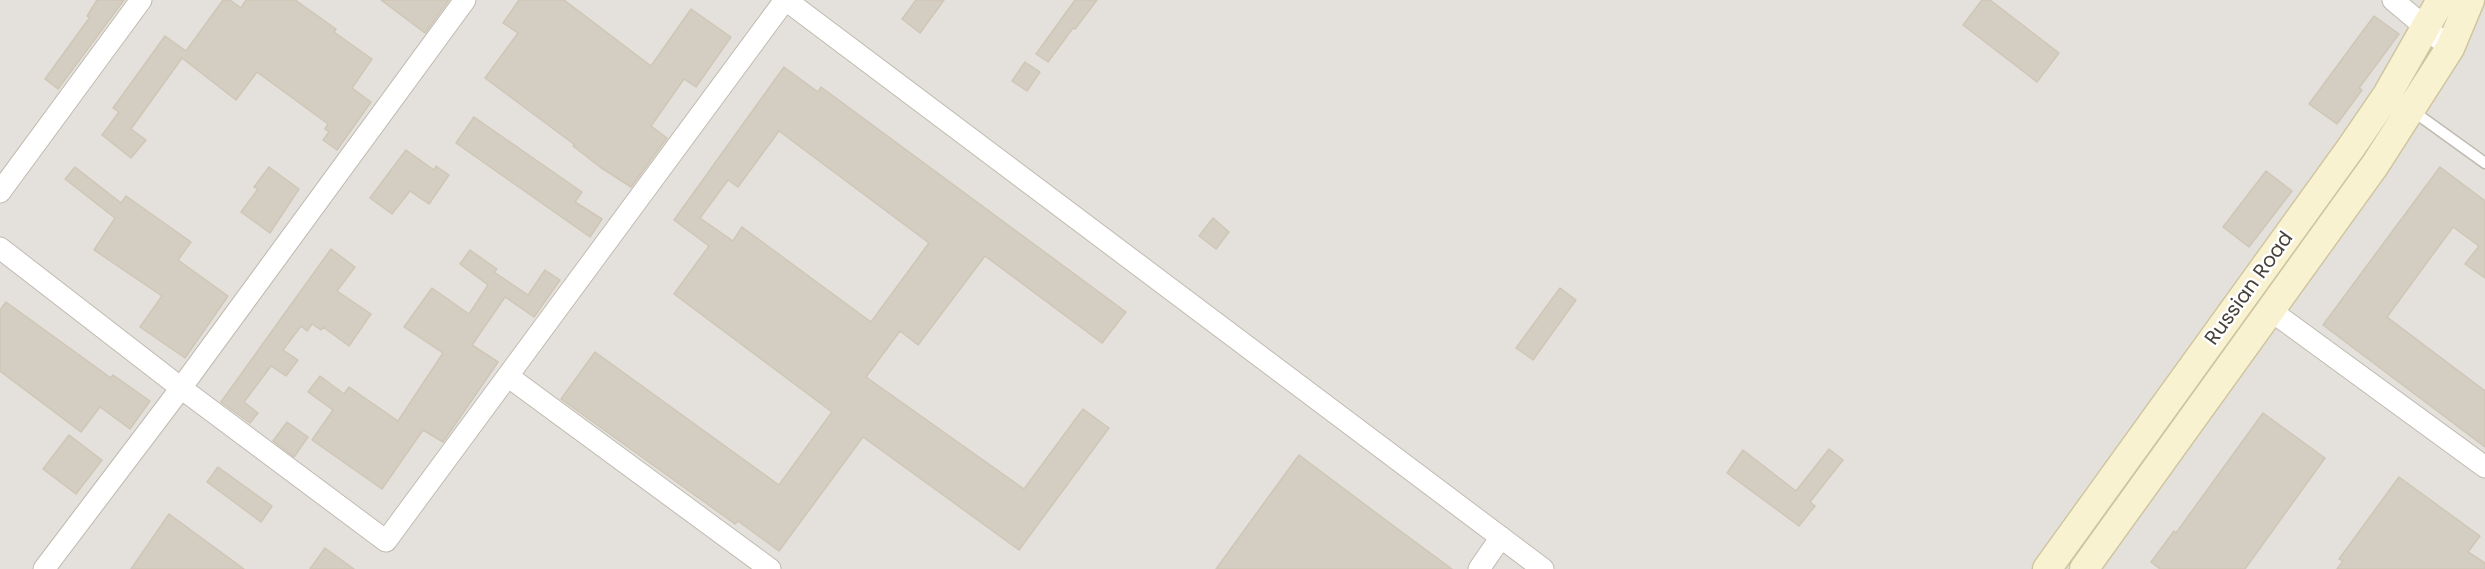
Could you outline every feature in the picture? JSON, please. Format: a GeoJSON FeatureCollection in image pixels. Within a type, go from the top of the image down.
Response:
{"type":"FeatureCollection","features":[{"type":"Feature","properties":{"kind":"main road","name":"Russian Road"},"geometry":{"type":"LineString","coordinates":[[2084,569],[2375,165],[2426,28],[2441,0]]}},
{"type":"Feature","properties":{"kind":"main road","name":"Russian Road"},"geometry":{"type":"LineString","coordinates":[[2047,569],[2244,299],[2400,103],[2450,48],[2470,0]]}},
{"type":"Feature","properties":{"kind":"street"},"geometry":{"type":"LineString","coordinates":[[0,192],[141,0]]}},
{"type":"Feature","properties":{"kind":"street"},"geometry":{"type":"LineString","coordinates":[[44,569],[181,388],[465,0]]}},
{"type":"Feature","properties":{"kind":"street"},"geometry":{"type":"LineString","coordinates":[[0,248],[181,388],[386,541],[786,0],[1543,569]]}},
{"type":"Feature","properties":{"kind":"street"},"geometry":{"type":"LineString","coordinates":[[2393,0],[2450,48]]}},
{"type":"Feature","properties":{"kind":"street"},"geometry":{"type":"LineString","coordinates":[[2270,310],[2485,467]]}},
{"type":"Feature","properties":{"kind":"street"},"geometry":{"type":"LineString","coordinates":[[509,377],[770,569]]}},
{"type":"Feature","properties":{"kind":"street"},"geometry":{"type":"LineString","coordinates":[[1479,569],[1501,537]]}},
{"type":"Feature","properties":{"kind":"lane"},"geometry":{"type":"LineString","coordinates":[[2400,103],[2485,163]]}},
{"type":"Feature","properties":{"kind":"shaded area"},"geometry":{"type":"Polygon","coordinates":[[[0,0],[2485,0],[2485,569],[0,569],[0,0]]]}},
{"type":"Feature","properties":{"kind":"building"},"geometry":{"type":"Polygon","coordinates":[[[97,0],[124,0],[58,89],[45,79],[90,17],[87,16],[97,0]]]}},
{"type":"Feature","properties":{"kind":"building"},"geometry":{"type":"Polygon","coordinates":[[[223,0],[230,0],[241,8],[246,0],[295,0],[336,29],[334,32],[372,59],[352,88],[371,102],[337,150],[323,140],[329,132],[325,129],[328,124],[257,72],[236,100],[182,58],[131,129],[146,140],[131,158],[102,135],[119,112],[113,108],[165,36],[186,51],[223,0]]]}},
{"type":"Feature","properties":{"kind":"building"},"geometry":{"type":"Polygon","coordinates":[[[381,0],[449,0],[425,33],[381,0]]]}},
{"type":"Feature","properties":{"kind":"building"},"geometry":{"type":"Polygon","coordinates":[[[519,0],[564,0],[651,66],[691,9],[731,37],[696,87],[684,79],[651,126],[667,138],[631,187],[600,167],[573,146],[575,145],[485,78],[518,33],[503,23],[519,0]]]}},
{"type":"Feature","properties":{"kind":"building"},"geometry":{"type":"Polygon","coordinates":[[[916,0],[944,0],[920,33],[902,19],[916,0]]]}},
{"type":"Feature","properties":{"kind":"building"},"geometry":{"type":"Polygon","coordinates":[[[1075,0],[1097,0],[1048,62],[1036,54],[1075,0]]]}},
{"type":"Feature","properties":{"kind":"building"},"geometry":{"type":"Polygon","coordinates":[[[1982,0],[1990,0],[2059,53],[2037,82],[1963,25],[1982,0]]]}},
{"type":"Feature","properties":{"kind":"building"},"geometry":{"type":"Polygon","coordinates":[[[2374,16],[2399,34],[2359,88],[2362,90],[2337,124],[2309,104],[2374,16]]]}},
{"type":"Feature","properties":{"kind":"building"},"geometry":{"type":"Polygon","coordinates":[[[1025,62],[1040,72],[1027,91],[1012,81],[1025,62]]]}},
{"type":"Feature","properties":{"kind":"building"},"geometry":{"type":"Polygon","coordinates":[[[784,67],[818,92],[821,87],[1126,312],[1102,343],[985,256],[918,345],[900,331],[866,377],[1024,489],[1083,409],[1109,428],[1019,550],[863,437],[779,551],[738,521],[735,524],[561,399],[595,352],[779,485],[832,412],[674,294],[709,246],[674,220],[784,67]],[[779,131],[738,187],[728,180],[700,218],[733,241],[742,227],[871,322],[929,243],[779,131]]]}},
{"type":"Feature","properties":{"kind":"building"},"geometry":{"type":"Polygon","coordinates":[[[474,117],[582,192],[575,202],[602,219],[590,237],[456,143],[474,117]]]}},
{"type":"Feature","properties":{"kind":"building"},"geometry":{"type":"Polygon","coordinates":[[[406,150],[434,170],[436,166],[449,175],[429,204],[410,191],[392,214],[370,198],[406,150]]]}},
{"type":"Feature","properties":{"kind":"building"},"geometry":{"type":"Polygon","coordinates":[[[75,167],[121,203],[126,196],[191,242],[178,260],[228,296],[185,358],[140,327],[162,296],[94,250],[115,218],[65,179],[75,167]]]}},
{"type":"Feature","properties":{"kind":"building"},"geometry":{"type":"Polygon","coordinates":[[[269,167],[299,189],[270,233],[241,212],[258,189],[254,187],[269,167]]]}},
{"type":"Feature","properties":{"kind":"building"},"geometry":{"type":"Polygon","coordinates":[[[2440,167],[2485,201],[2485,278],[2465,264],[2479,246],[2453,227],[2387,317],[2485,391],[2485,447],[2323,325],[2440,167]]]}},
{"type":"Feature","properties":{"kind":"building"},"geometry":{"type":"Polygon","coordinates":[[[2266,171],[2292,191],[2249,247],[2223,227],[2266,171]]]}},
{"type":"Feature","properties":{"kind":"building"},"geometry":{"type":"Polygon","coordinates":[[[1213,218],[1229,232],[1216,249],[1199,236],[1213,218]]]}},
{"type":"Feature","properties":{"kind":"building"},"geometry":{"type":"Polygon","coordinates":[[[331,249],[355,267],[337,291],[371,314],[349,346],[323,327],[321,330],[312,324],[307,331],[301,326],[283,350],[298,360],[286,376],[271,366],[244,402],[258,413],[250,423],[221,402],[331,249]]]}},
{"type":"Feature","properties":{"kind":"building"},"geometry":{"type":"Polygon","coordinates":[[[470,250],[497,269],[494,272],[528,295],[545,270],[560,280],[534,317],[505,297],[472,345],[498,362],[443,442],[423,430],[382,489],[312,440],[333,410],[308,392],[320,376],[344,394],[349,387],[398,421],[443,353],[404,327],[432,288],[469,314],[488,285],[460,264],[470,250]]]}},
{"type":"Feature","properties":{"kind":"building"},"geometry":{"type":"Polygon","coordinates":[[[1560,288],[1576,300],[1533,360],[1516,348],[1560,288]]]}},
{"type":"Feature","properties":{"kind":"building"},"geometry":{"type":"Polygon","coordinates":[[[6,302],[111,378],[113,375],[150,401],[130,429],[100,407],[81,432],[0,371],[0,310],[6,302]]]}},
{"type":"Feature","properties":{"kind":"building"},"geometry":{"type":"Polygon","coordinates":[[[2263,413],[2325,458],[2245,569],[2160,569],[2151,562],[2174,531],[2176,533],[2263,413]]]}},
{"type":"Feature","properties":{"kind":"building"},"geometry":{"type":"Polygon","coordinates":[[[287,422],[308,437],[294,457],[273,441],[287,422]]]}},
{"type":"Feature","properties":{"kind":"building"},"geometry":{"type":"Polygon","coordinates":[[[69,435],[102,460],[76,494],[43,469],[69,435]]]}},
{"type":"Feature","properties":{"kind":"building"},"geometry":{"type":"Polygon","coordinates":[[[1829,449],[1843,460],[1810,502],[1815,506],[1799,526],[1727,473],[1743,450],[1796,491],[1829,449]]]}},
{"type":"Feature","properties":{"kind":"building"},"geometry":{"type":"Polygon","coordinates":[[[1299,455],[1391,524],[1452,569],[1216,569],[1299,455]]]}},
{"type":"Feature","properties":{"kind":"building"},"geometry":{"type":"Polygon","coordinates":[[[218,467],[272,506],[261,522],[207,482],[218,467]]]}},
{"type":"Feature","properties":{"kind":"building"},"geometry":{"type":"Polygon","coordinates":[[[2399,477],[2480,536],[2468,552],[2485,563],[2485,569],[2337,569],[2343,561],[2339,559],[2399,477]]]}},
{"type":"Feature","properties":{"kind":"building"},"geometry":{"type":"Polygon","coordinates":[[[169,514],[244,569],[131,569],[169,514]]]}},
{"type":"Feature","properties":{"kind":"building"},"geometry":{"type":"Polygon","coordinates":[[[325,548],[354,569],[310,569],[325,548]]]}}]}
